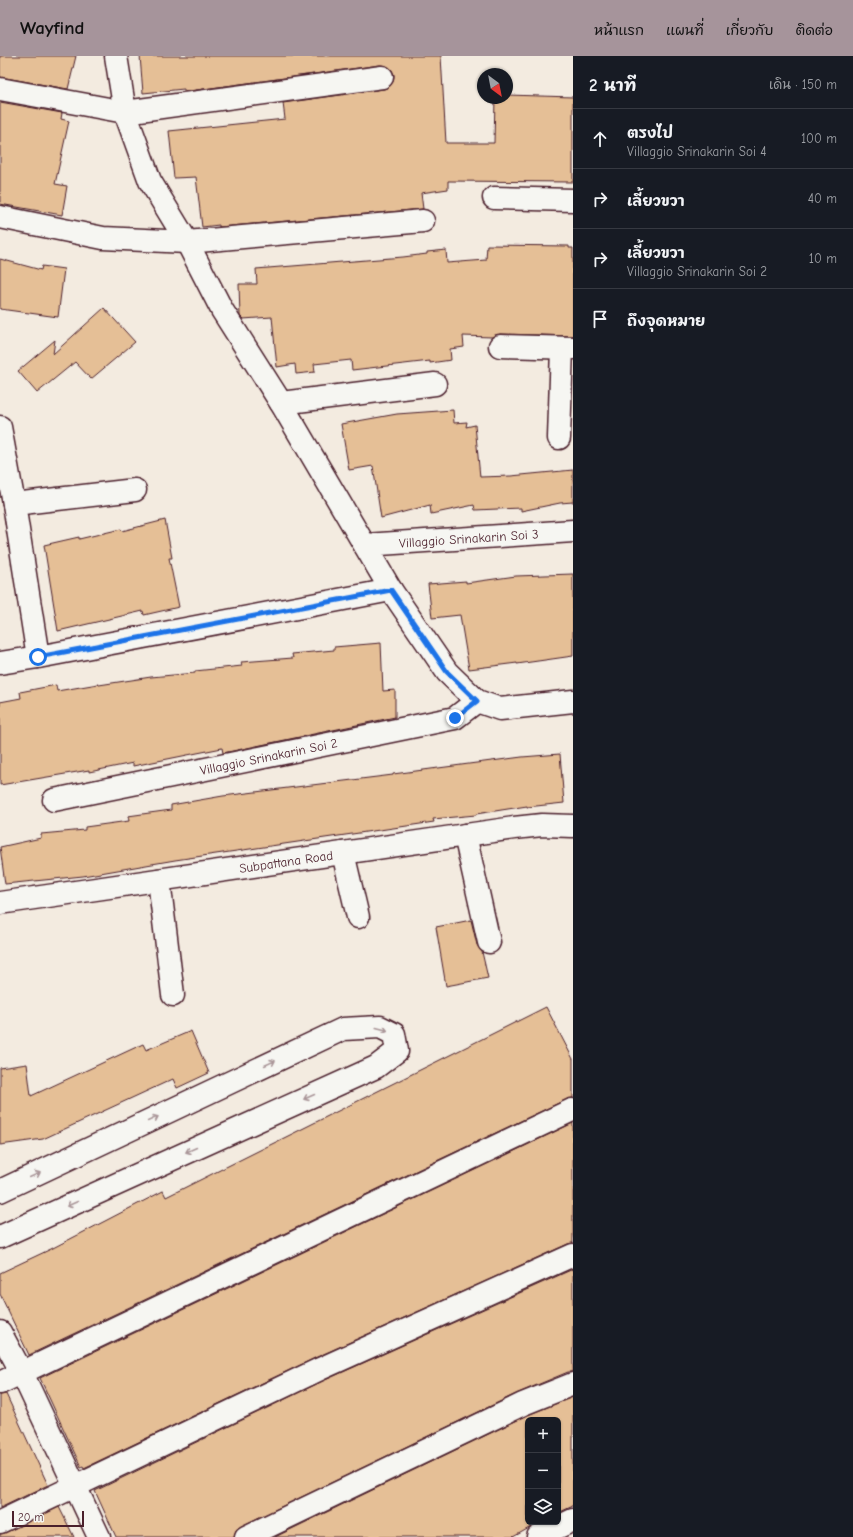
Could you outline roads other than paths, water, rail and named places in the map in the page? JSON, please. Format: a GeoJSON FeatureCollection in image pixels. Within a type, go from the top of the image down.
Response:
{"type":"FeatureCollection","features":[{"type":"Feature","properties":{"kind":"street"},"geometry":{"type":"LineString","coordinates":[[116,56],[125,112],[150,181],[187,242],[222,310],[281,403],[391,590],[447,672],[477,701],[500,709],[573,701]]}},
{"type":"Feature","properties":{"kind":"street"},"geometry":{"type":"LineString","coordinates":[[0,89],[125,112],[382,77]]}},
{"type":"Feature","properties":{"kind":"street"},"geometry":{"type":"LineString","coordinates":[[494,198],[573,200]]}},
{"type":"Feature","properties":{"kind":"street"},"geometry":{"type":"LineString","coordinates":[[0,217],[103,238],[187,242],[423,221]]}},
{"type":"Feature","properties":{"kind":"street"},"geometry":{"type":"LineString","coordinates":[[500,346],[568,348],[559,438]]}},
{"type":"Feature","properties":{"kind":"street"},"geometry":{"type":"LineString","coordinates":[[281,403],[435,384]]}},
{"type":"Feature","properties":{"kind":"street"},"geometry":{"type":"LineString","coordinates":[[0,427],[14,504],[38,657]]}},
{"type":"Feature","properties":{"kind":"street"},"geometry":{"type":"LineString","coordinates":[[14,504],[135,490]]}},
{"type":"Feature","properties":{"kind":"street","name":"Villaggio Srinakarin Soi 3"},"geometry":{"type":"LineString","coordinates":[[364,545],[573,531]]}},
{"type":"Feature","properties":{"kind":"street"},"geometry":{"type":"LineString","coordinates":[[0,663],[391,590]]}},
{"type":"Feature","properties":{"kind":"street","name":"Villaggio Srinakarin Soi 2"},"geometry":{"type":"LineString","coordinates":[[54,800],[455,718],[477,701]]}},
{"type":"Feature","properties":{"kind":"street","name":"Subpattana Road"},"geometry":{"type":"LineString","coordinates":[[0,903],[465,835],[542,825],[573,826]]}},
{"type":"Feature","properties":{"kind":"street"},"geometry":{"type":"LineString","coordinates":[[465,835],[489,942]]}},
{"type":"Feature","properties":{"kind":"street"},"geometry":{"type":"LineString","coordinates":[[343,853],[358,917]]}},
{"type":"Feature","properties":{"kind":"street"},"geometry":{"type":"LineString","coordinates":[[160,880],[173,995]]}},
{"type":"Feature","properties":{"kind":"street"},"geometry":{"type":"LineString","coordinates":[[0,1191],[343,1029],[380,1027],[394,1034],[397,1051],[376,1067],[0,1237]]}},
{"type":"Feature","properties":{"kind":"street"},"geometry":{"type":"LineString","coordinates":[[0,1383],[572,1110]]}},
{"type":"Feature","properties":{"kind":"street"},"geometry":{"type":"LineString","coordinates":[[0,1522],[320,1370],[573,1255]]}},
{"type":"Feature","properties":{"kind":"street"},"geometry":{"type":"LineString","coordinates":[[0,1332],[22,1373],[99,1537]]}},
{"type":"Feature","properties":{"kind":"street"},"geometry":{"type":"LineString","coordinates":[[246,1537],[523,1404],[573,1384]]}}]}
